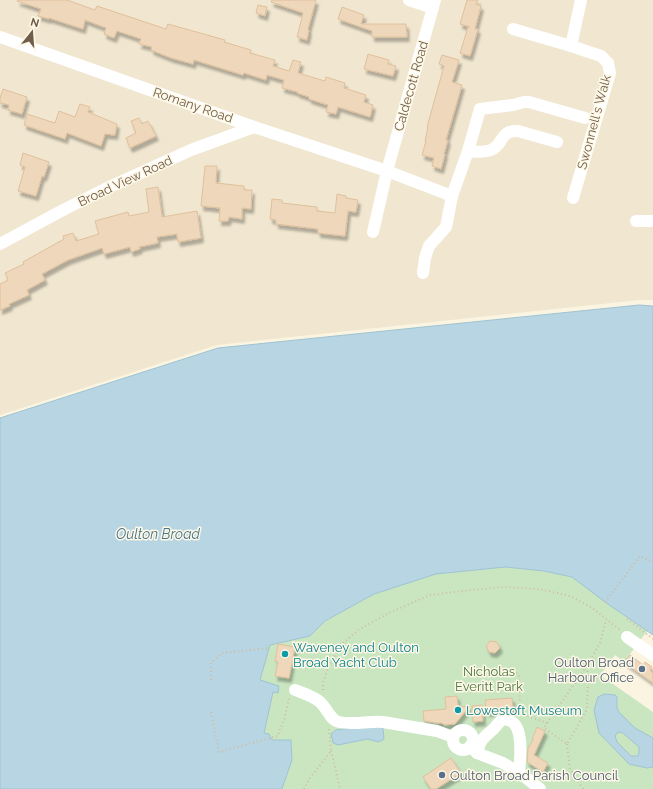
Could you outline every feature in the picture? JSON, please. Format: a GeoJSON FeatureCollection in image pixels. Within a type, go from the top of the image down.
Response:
{"type":"FeatureCollection","features":[{"type":"Feature","properties":{"kind":"street"},"geometry":{"type":"LineString","coordinates":[[409,0],[434,4]]}},
{"type":"Feature","properties":{"kind":"street"},"geometry":{"type":"LineString","coordinates":[[570,46],[581,0]]}},
{"type":"Feature","properties":{"kind":"street","name":"Caldecott Road"},"geometry":{"type":"LineString","coordinates":[[373,232],[386,171],[434,4]]}},
{"type":"Feature","properties":{"kind":"street","name":"Swonnell's Walk"},"geometry":{"type":"LineString","coordinates":[[512,29],[601,56],[608,64],[610,73],[574,198]]}},
{"type":"Feature","properties":{"kind":"street","name":"Romany Road"},"geometry":{"type":"LineString","coordinates":[[0,37],[386,171],[452,196]]}},
{"type":"Feature","properties":{"kind":"street"},"geometry":{"type":"LineString","coordinates":[[423,273],[425,258],[429,246],[446,226],[452,196],[468,152],[480,108],[529,102],[585,118]]}},
{"type":"Feature","properties":{"kind":"street","name":"Broad View Road"},"geometry":{"type":"LineString","coordinates":[[0,244],[63,210],[113,186],[191,150],[254,126]]}},
{"type":"Feature","properties":{"kind":"street"},"geometry":{"type":"LineString","coordinates":[[468,152],[480,153],[492,150],[498,145],[505,134],[512,131],[518,131],[557,142]]}},
{"type":"Feature","properties":{"kind":"street"},"geometry":{"type":"LineString","coordinates":[[636,221],[653,221]]}},
{"type":"Feature","properties":{"kind":"street"},"geometry":{"type":"LineString","coordinates":[[627,636],[653,655]]}},
{"type":"Feature","properties":{"kind":"street"},"geometry":{"type":"LineString","coordinates":[[292,692],[313,697],[321,703],[333,719],[338,722],[384,722],[437,731],[453,737],[457,732],[463,730],[469,732],[473,737],[474,750]]}},
{"type":"Feature","properties":{"kind":"street"},"geometry":{"type":"LineString","coordinates":[[474,750],[481,740],[500,721],[505,719],[512,720],[517,727],[519,735],[519,773]]}},
{"type":"Feature","properties":{"kind":"street"},"geometry":{"type":"LineString","coordinates":[[474,750],[503,763],[524,776],[540,789]]}},
{"type":"Feature","properties":{"kind":"path"},"geometry":{"type":"LineString","coordinates":[[605,602],[640,556],[653,562]]}},
{"type":"Feature","properties":{"kind":"path"},"geometry":{"type":"LineString","coordinates":[[321,703],[323,683],[329,666],[341,645],[358,630],[388,613],[430,595],[503,587],[539,590],[570,596],[591,607],[627,636]]}},
{"type":"Feature","properties":{"kind":"path"},"geometry":{"type":"LineString","coordinates":[[627,619],[653,639]]}},
{"type":"Feature","properties":{"kind":"path"},"geometry":{"type":"LineString","coordinates":[[567,744],[544,728],[586,667],[600,643],[606,620]]}},
{"type":"Feature","properties":{"kind":"path"},"geometry":{"type":"LineString","coordinates":[[211,680],[211,663],[222,653],[269,648]]}},
{"type":"Feature","properties":{"kind":"path"},"geometry":{"type":"LineString","coordinates":[[583,789],[570,769],[567,744],[587,709],[588,674],[586,667]]}},
{"type":"Feature","properties":{"kind":"path"},"geometry":{"type":"LineString","coordinates":[[492,671],[511,670],[518,675],[520,709],[524,715],[547,723]]}},
{"type":"Feature","properties":{"kind":"path"},"geometry":{"type":"LineString","coordinates":[[211,712],[219,752],[278,736],[292,692]]}},
{"type":"Feature","properties":{"kind":"path"},"geometry":{"type":"LineString","coordinates":[[328,730],[331,751],[340,789]]}},
{"type":"Feature","properties":{"kind":"path"},"geometry":{"type":"LineString","coordinates":[[304,789],[310,778],[331,751]]}},
{"type":"Feature","properties":{"kind":"shaded area"},"geometry":{"type":"Polygon","coordinates":[[[0,0],[653,0],[653,300],[639,300],[217,345],[0,415],[0,0]]]}},
{"type":"Feature","properties":{"kind":"green space","name":"Nicholas Everitt Park"},"geometry":{"type":"Polygon","coordinates":[[[505,567],[544,571],[572,577],[647,631],[624,662],[615,655],[600,675],[653,712],[653,789],[282,789],[292,760],[291,740],[272,740],[269,734],[264,733],[273,692],[260,680],[270,645],[310,636],[325,621],[374,594],[436,574],[505,567]]]}},
{"type":"Feature","properties":{"kind":"water","name":"Oulton Broad"},"geometry":{"type":"Polygon","coordinates":[[[639,305],[653,306],[653,635],[572,577],[544,571],[505,567],[436,574],[374,594],[325,621],[310,636],[270,645],[260,680],[279,686],[278,693],[273,692],[264,733],[269,734],[272,740],[291,740],[292,760],[282,789],[0,789],[0,418],[218,348],[639,305]]]}},
{"type":"Feature","properties":{"kind":"water"},"geometry":{"type":"Polygon","coordinates":[[[604,694],[615,695],[617,697],[617,708],[619,712],[635,728],[653,738],[653,767],[647,768],[629,764],[599,733],[594,710],[598,697],[604,694]],[[618,732],[615,736],[617,742],[631,756],[638,756],[639,747],[623,733],[618,732]]]}},
{"type":"Feature","properties":{"kind":"water"},"geometry":{"type":"Polygon","coordinates":[[[380,724],[383,729],[384,739],[379,742],[367,739],[338,745],[333,743],[331,734],[336,730],[380,724]]]}},
{"type":"Feature","properties":{"kind":"building"},"geometry":{"type":"Polygon","coordinates":[[[67,0],[95,10],[97,6],[166,29],[168,24],[225,40],[224,42],[251,50],[250,53],[275,60],[273,66],[289,71],[293,60],[301,62],[298,73],[325,81],[326,77],[345,83],[344,88],[366,95],[364,102],[373,105],[370,117],[338,107],[336,114],[326,112],[328,105],[309,99],[309,97],[297,93],[298,92],[282,88],[284,80],[267,75],[266,80],[244,73],[243,75],[194,60],[193,64],[171,58],[151,50],[152,47],[139,44],[141,39],[117,31],[114,38],[104,34],[106,28],[85,20],[83,29],[38,16],[41,9],[17,1],[67,0]]]}},
{"type":"Feature","properties":{"kind":"building"},"geometry":{"type":"Polygon","coordinates":[[[272,0],[316,0],[308,29],[307,40],[297,37],[303,13],[271,2],[272,0]]]}},
{"type":"Feature","properties":{"kind":"building"},"geometry":{"type":"Polygon","coordinates":[[[467,0],[478,0],[476,4],[481,6],[475,29],[478,29],[470,56],[460,53],[468,27],[470,27],[460,24],[467,0]]]}},
{"type":"Feature","properties":{"kind":"building"},"geometry":{"type":"Polygon","coordinates":[[[258,5],[267,7],[265,16],[256,13],[258,5]]]}},
{"type":"Feature","properties":{"kind":"building"},"geometry":{"type":"Polygon","coordinates":[[[342,7],[364,15],[361,24],[406,24],[407,37],[372,37],[372,31],[338,19],[342,7]]]}},
{"type":"Feature","properties":{"kind":"building"},"geometry":{"type":"Polygon","coordinates":[[[368,54],[389,60],[388,64],[396,66],[393,76],[364,69],[368,54]]]}},
{"type":"Feature","properties":{"kind":"building"},"geometry":{"type":"Polygon","coordinates":[[[442,55],[459,60],[452,82],[462,85],[446,140],[448,140],[441,169],[432,166],[434,158],[422,155],[426,141],[427,127],[444,66],[439,64],[442,55]]]}},
{"type":"Feature","properties":{"kind":"building"},"geometry":{"type":"Polygon","coordinates":[[[3,89],[27,97],[22,114],[8,110],[9,105],[0,103],[3,89]]]}},
{"type":"Feature","properties":{"kind":"building"},"geometry":{"type":"Polygon","coordinates":[[[80,104],[90,107],[88,112],[117,124],[115,135],[105,134],[101,146],[67,133],[65,139],[24,125],[27,114],[55,123],[59,111],[75,117],[80,104]]]}},
{"type":"Feature","properties":{"kind":"building"},"geometry":{"type":"Polygon","coordinates":[[[139,118],[142,124],[148,121],[156,136],[130,148],[126,138],[136,133],[131,121],[139,118]]]}},
{"type":"Feature","properties":{"kind":"building"},"geometry":{"type":"Polygon","coordinates":[[[23,153],[49,162],[44,177],[42,176],[36,196],[18,191],[25,167],[20,165],[23,153]]]}},
{"type":"Feature","properties":{"kind":"building"},"geometry":{"type":"Polygon","coordinates":[[[205,166],[217,166],[216,183],[244,186],[244,190],[252,190],[251,209],[242,208],[242,219],[229,217],[228,221],[219,221],[220,208],[201,206],[205,166]]]}},
{"type":"Feature","properties":{"kind":"building"},"geometry":{"type":"Polygon","coordinates":[[[158,187],[162,217],[197,211],[201,238],[178,242],[177,234],[157,237],[158,243],[139,247],[140,249],[131,252],[130,247],[104,254],[102,248],[68,260],[42,274],[45,280],[27,290],[29,295],[0,310],[0,284],[8,280],[5,273],[24,264],[23,262],[64,239],[63,236],[73,233],[76,241],[99,234],[95,221],[128,212],[129,216],[149,212],[146,189],[158,187]]]}},
{"type":"Feature","properties":{"kind":"building"},"geometry":{"type":"Polygon","coordinates":[[[337,194],[346,196],[346,198],[358,200],[356,212],[348,211],[345,236],[318,233],[318,229],[276,224],[276,220],[270,219],[272,199],[282,200],[282,203],[317,207],[317,211],[335,213],[337,194]]]}},
{"type":"Feature","properties":{"kind":"building"},"geometry":{"type":"Polygon","coordinates":[[[490,641],[497,642],[500,648],[495,653],[489,652],[486,646],[490,641]]]}},
{"type":"Feature","properties":{"kind":"building","name":"Waveney and Oulton Broad Yacht Club"},"geometry":{"type":"Polygon","coordinates":[[[278,644],[295,647],[289,678],[275,676],[278,662],[275,661],[278,644]]]}},
{"type":"Feature","properties":{"kind":"building","name":"Oulton Broad Harbour Office"},"geometry":{"type":"Polygon","coordinates":[[[630,655],[643,665],[645,662],[652,667],[650,670],[653,673],[653,683],[624,662],[630,655]]]}},
{"type":"Feature","properties":{"kind":"building","name":"Lowestoft Museum"},"geometry":{"type":"Polygon","coordinates":[[[457,696],[458,707],[470,706],[455,724],[444,725],[442,723],[424,721],[423,711],[446,709],[445,697],[457,696]]]}},
{"type":"Feature","properties":{"kind":"building"},"geometry":{"type":"Polygon","coordinates":[[[512,698],[513,710],[486,712],[485,700],[512,698]]]}},
{"type":"Feature","properties":{"kind":"building"},"geometry":{"type":"Polygon","coordinates":[[[482,705],[483,721],[473,722],[472,706],[482,705]]]}},
{"type":"Feature","properties":{"kind":"building"},"geometry":{"type":"Polygon","coordinates":[[[537,727],[545,731],[534,755],[548,763],[543,772],[527,762],[528,748],[533,740],[532,739],[537,727]]]}},
{"type":"Feature","properties":{"kind":"building","name":"Oulton Broad Parish Council"},"geometry":{"type":"Polygon","coordinates":[[[451,758],[461,773],[436,789],[431,789],[423,777],[451,758]]]}},
{"type":"Feature","properties":{"kind":"place","name":"Waveney and Oulton Broad Yacht Club"},"geometry":{"type":"Point","coordinates":[285,654]}},
{"type":"Feature","properties":{"kind":"place","name":"Oulton Broad Harbour Office"},"geometry":{"type":"Point","coordinates":[642,669]}},
{"type":"Feature","properties":{"kind":"place","name":"Lowestoft Museum"},"geometry":{"type":"Point","coordinates":[458,710]}},
{"type":"Feature","properties":{"kind":"place","name":"Oulton Broad Parish Council"},"geometry":{"type":"Point","coordinates":[442,775]}}]}
